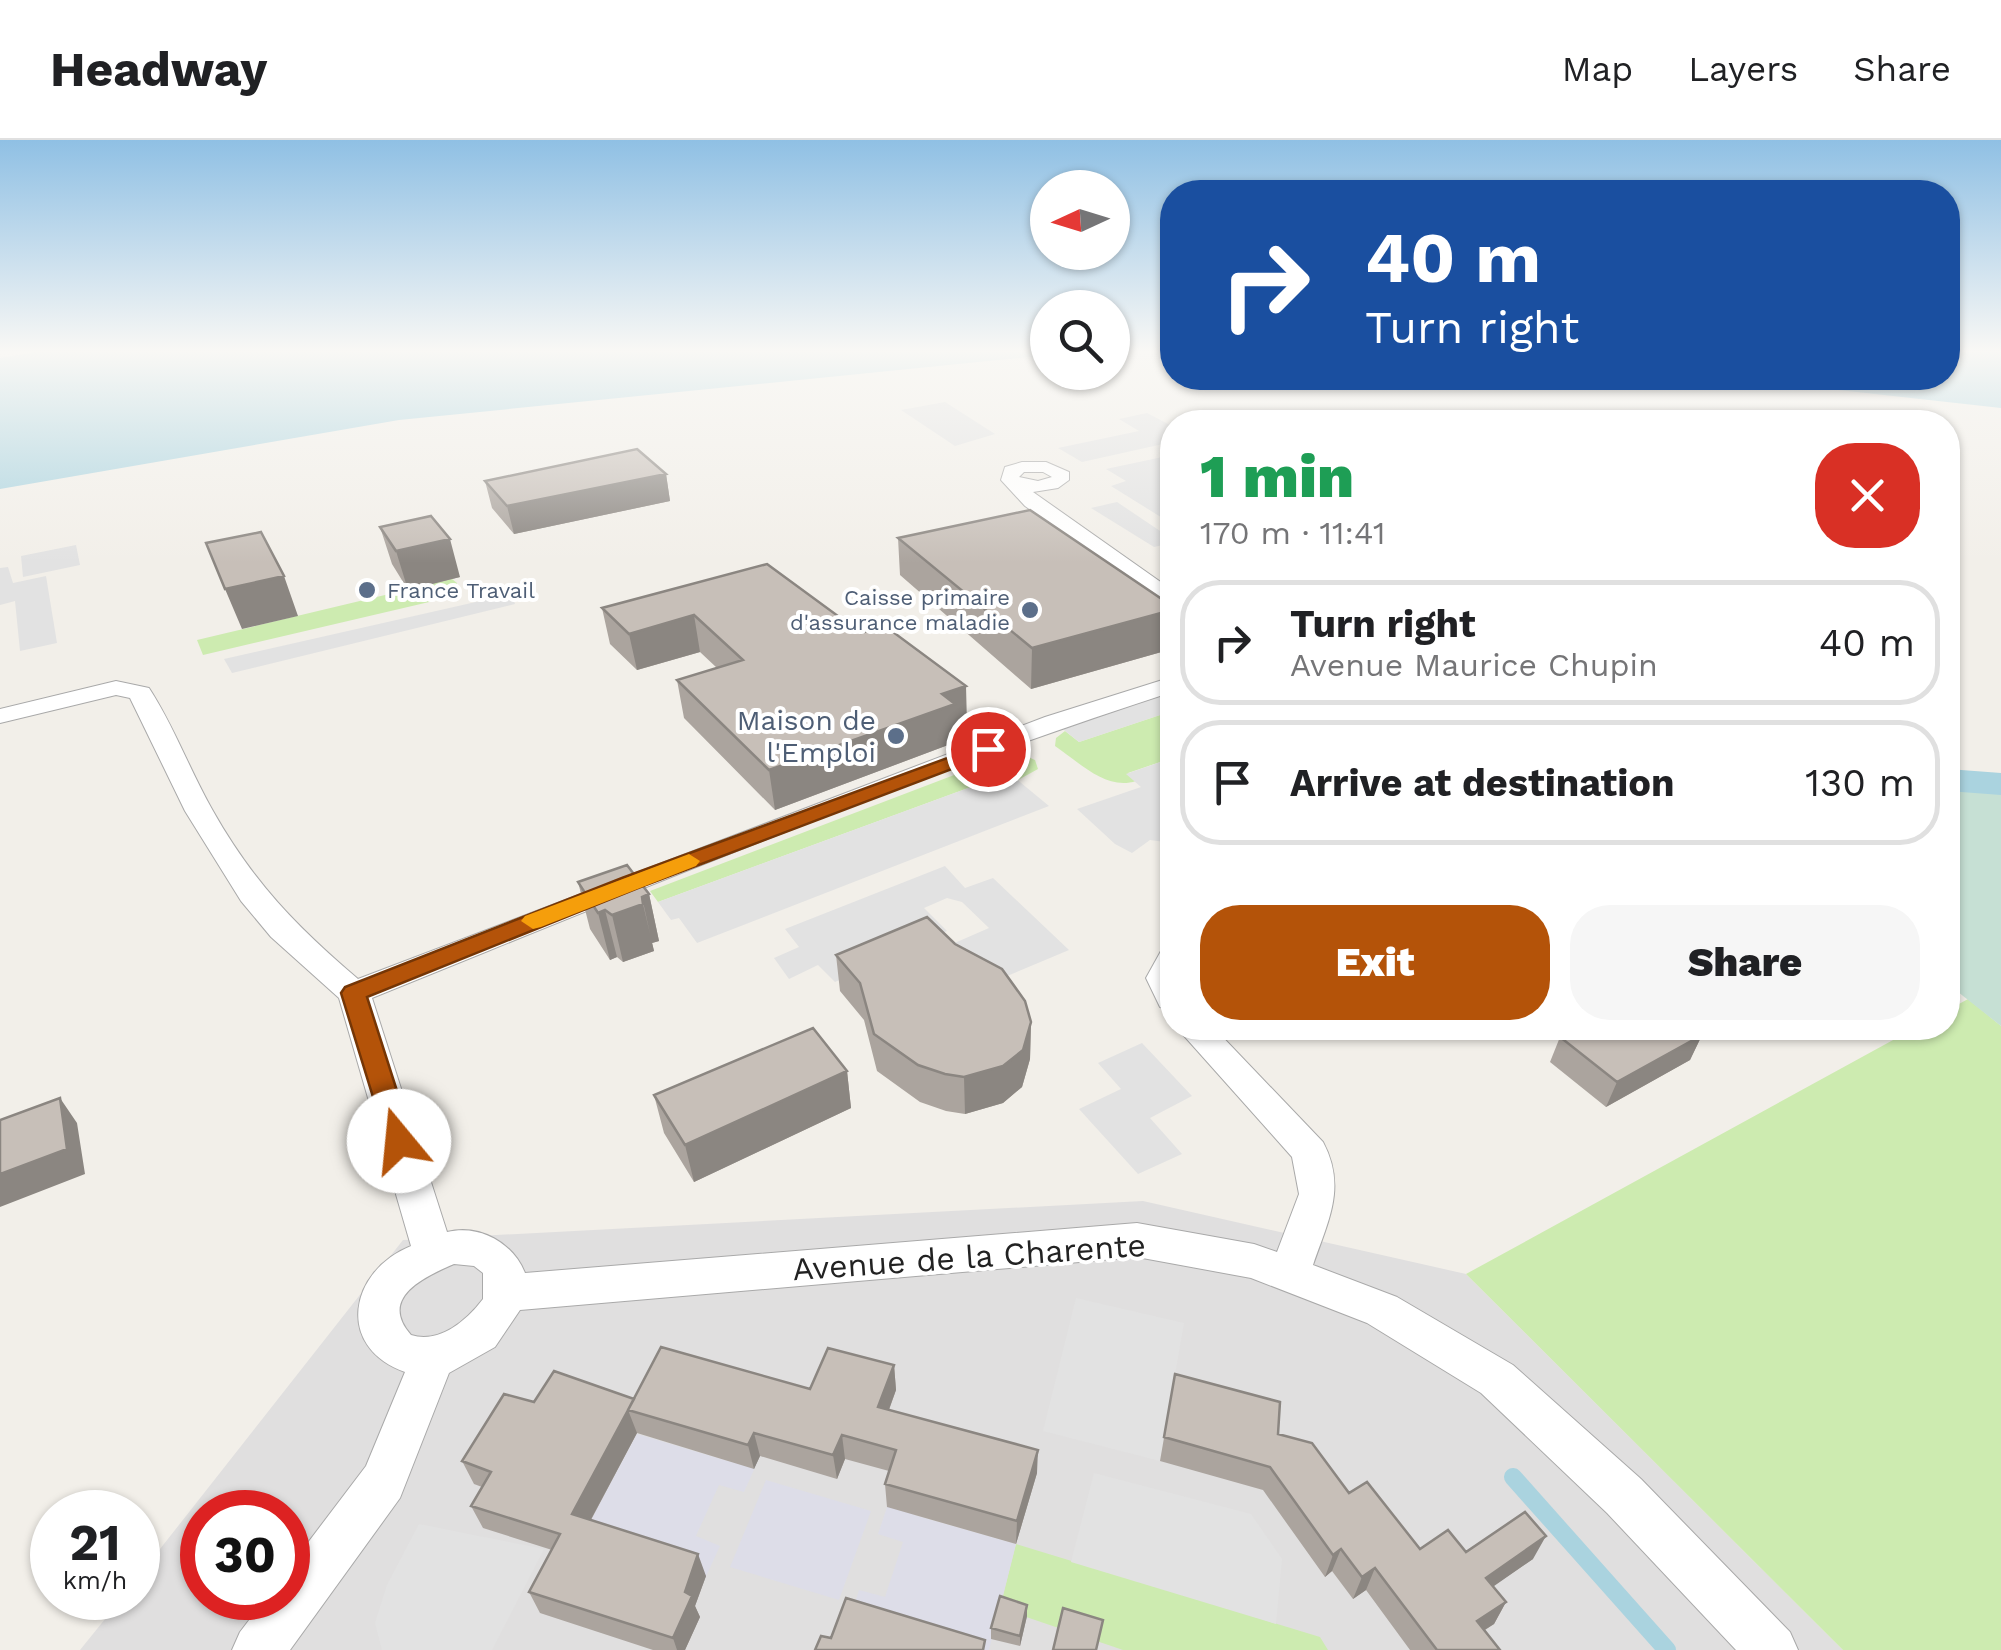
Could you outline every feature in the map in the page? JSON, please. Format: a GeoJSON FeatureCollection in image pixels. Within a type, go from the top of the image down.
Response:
{"type":"FeatureCollection","features":[{"type":"Feature","properties":{"kind":"street"},"geometry":{"type":"LineString","coordinates":[[1032,502],[1053,484],[1014,482],[1032,502],[1160,590]]}},
{"type":"Feature","properties":{"kind":"street"},"geometry":{"type":"LineString","coordinates":[[0,716],[116,688],[140,693],[196,809],[236,871],[274,920],[354,993],[433,1252]]}},
{"type":"Feature","properties":{"kind":"street"},"geometry":{"type":"LineString","coordinates":[[354,993],[1054,722],[1160,688]]}},
{"type":"Feature","properties":{"kind":"street"},"geometry":{"type":"LineString","coordinates":[[1205,1040],[1310,1152],[1318,1194],[1290,1272]]}},
{"type":"Feature","properties":{"kind":"street","name":"Avenue de la Charente"},"geometry":{"type":"LineString","coordinates":[[506,1294],[1137,1240],[1254,1261],[1382,1310],[1497,1379],[1624,1496],[1772,1650]]}},
{"type":"Feature","properties":{"kind":"street"},"geometry":{"type":"LineString","coordinates":[[472,1247],[488,1253],[500,1263],[507,1277],[506,1294],[500,1310],[473,1339],[434,1355],[413,1356],[395,1350],[382,1340],[377,1324],[385,1290],[406,1268],[433,1252],[472,1247]]}},
{"type":"Feature","properties":{"kind":"street"},"geometry":{"type":"LineString","coordinates":[[258,1650],[383,1482],[434,1355]]}},
{"type":"Feature","properties":{"kind":"shaded area"},"geometry":{"type":"Polygon","coordinates":[[[918,421],[975,421],[995,434],[955,446],[918,421]]]}},
{"type":"Feature","properties":{"kind":"shaded area"},"geometry":{"type":"Polygon","coordinates":[[[1123,421],[1160,421],[1160,445],[1082,462],[1058,448],[1139,431],[1123,421]]]}},
{"type":"Feature","properties":{"kind":"shaded area"},"geometry":{"type":"Polygon","coordinates":[[[1160,458],[1160,517],[1111,486],[1126,481],[1106,469],[1160,458]]]}},
{"type":"Feature","properties":{"kind":"shaded area"},"geometry":{"type":"Polygon","coordinates":[[[1117,502],[1160,531],[1160,546],[1154,547],[1091,508],[1117,502]]]}},
{"type":"Feature","properties":{"kind":"shaded area"},"geometry":{"type":"Polygon","coordinates":[[[76,545],[80,565],[23,577],[21,556],[76,545]]]}},
{"type":"Feature","properties":{"kind":"shaded area"},"geometry":{"type":"Polygon","coordinates":[[[8,567],[13,583],[46,576],[57,643],[20,651],[15,601],[0,605],[0,568],[8,567]]]}},
{"type":"Feature","properties":{"kind":"shaded area"},"geometry":{"type":"Polygon","coordinates":[[[511,594],[515,604],[232,673],[224,659],[511,594]]]}},
{"type":"Feature","properties":{"kind":"shaded area"},"geometry":{"type":"Polygon","coordinates":[[[1160,688],[1160,715],[1079,742],[1054,722],[1160,688]]]}},
{"type":"Feature","properties":{"kind":"shaded area"},"geometry":{"type":"Polygon","coordinates":[[[1160,762],[1160,841],[1150,840],[1132,853],[1115,844],[1077,809],[1141,787],[1126,774],[1160,762]]]}},
{"type":"Feature","properties":{"kind":"shaded area"},"geometry":{"type":"Polygon","coordinates":[[[1009,773],[1049,806],[697,943],[679,918],[671,920],[658,902],[1009,773]]]}},
{"type":"Feature","properties":{"kind":"shaded area"},"geometry":{"type":"Polygon","coordinates":[[[945,866],[965,888],[993,878],[1069,950],[988,984],[950,945],[989,928],[962,902],[947,898],[924,908],[947,931],[835,982],[818,965],[789,979],[774,958],[799,947],[785,929],[945,866]]]}},
{"type":"Feature","properties":{"kind":"shaded area"},"geometry":{"type":"Polygon","coordinates":[[[1142,1043],[1192,1096],[1150,1118],[1182,1154],[1138,1174],[1079,1109],[1121,1089],[1098,1063],[1142,1043]]]}},
{"type":"Feature","properties":{"kind":"shaded area"},"geometry":{"type":"Polygon","coordinates":[[[1143,1201],[1466,1274],[1843,1650],[80,1650],[104,1620],[160,1620],[160,1549],[180,1524],[180,1620],[310,1620],[310,1490],[206,1490],[403,1240],[1143,1201]]]}},
{"type":"Feature","properties":{"kind":"shaded area"},"geometry":{"type":"Polygon","coordinates":[[[1076,1298],[1184,1323],[1160,1461],[1043,1431],[1076,1298]]]}},
{"type":"Feature","properties":{"kind":"shaded area"},"geometry":{"type":"Polygon","coordinates":[[[637,1434],[731,1462],[734,1456],[757,1463],[744,1492],[719,1485],[696,1536],[720,1546],[703,1583],[582,1536],[637,1434]]]}},
{"type":"Feature","properties":{"kind":"shaded area"},"geometry":{"type":"Polygon","coordinates":[[[1094,1473],[1251,1514],[1282,1559],[1276,1624],[1071,1562],[1094,1473]]]}},
{"type":"Feature","properties":{"kind":"shaded area"},"geometry":{"type":"Polygon","coordinates":[[[766,1480],[871,1511],[839,1600],[730,1567],[766,1480]]]}},
{"type":"Feature","properties":{"kind":"shaded area"},"geometry":{"type":"Polygon","coordinates":[[[890,1498],[914,1515],[1016,1544],[989,1650],[949,1650],[847,1629],[859,1590],[885,1597],[903,1542],[878,1534],[890,1498]]]}},
{"type":"Feature","properties":{"kind":"shaded area"},"geometry":{"type":"Polygon","coordinates":[[[419,1524],[544,1549],[492,1650],[382,1650],[375,1623],[387,1585],[419,1524]]]}},
{"type":"Feature","properties":{"kind":"green space"},"geometry":{"type":"Polygon","coordinates":[[[452,579],[457,589],[442,599],[203,655],[197,640],[452,579]]]}},
{"type":"Feature","properties":{"kind":"green space"},"geometry":{"type":"Polygon","coordinates":[[[1160,715],[1160,762],[1128,773],[1136,781],[1104,779],[1055,746],[1056,738],[1065,731],[1079,742],[1160,715]]]}},
{"type":"Feature","properties":{"kind":"green space"},"geometry":{"type":"Polygon","coordinates":[[[1021,754],[1035,760],[1038,769],[1018,780],[1009,773],[658,902],[650,891],[1004,756],[1021,754]]]}},
{"type":"Feature","properties":{"kind":"green space"},"geometry":{"type":"Polygon","coordinates":[[[1960,781],[2001,783],[2001,1026],[1960,994],[1960,781]]]}},
{"type":"Feature","properties":{"kind":"green space"},"geometry":{"type":"Polygon","coordinates":[[[1968,999],[2001,1026],[2001,1650],[1843,1650],[1466,1274],[1893,1040],[1960,1040],[1960,1003],[1968,999]]]}},
{"type":"Feature","properties":{"kind":"green space"},"geometry":{"type":"Polygon","coordinates":[[[1016,1544],[1320,1637],[1328,1650],[1123,1650],[1000,1608],[1016,1544]]]}},
{"type":"Feature","properties":{"kind":"water"},"geometry":{"type":"Polygon","coordinates":[[[0,421],[391,421],[0,489],[0,421]]]}},
{"type":"Feature","properties":{"kind":"building"},"geometry":{"type":"Polygon","coordinates":[[[637,449],[666,474],[507,506],[485,481],[637,449]]]}},
{"type":"Feature","properties":{"kind":"building"},"geometry":{"type":"Polygon","coordinates":[[[1030,510],[1160,598],[1160,613],[1032,648],[898,538],[1030,510]]]}},
{"type":"Feature","properties":{"kind":"building"},"geometry":{"type":"Polygon","coordinates":[[[431,516],[450,539],[396,551],[380,527],[431,516]]]}},
{"type":"Feature","properties":{"kind":"building"},"geometry":{"type":"Polygon","coordinates":[[[261,532],[284,576],[225,589],[206,543],[261,532]]]}},
{"type":"Feature","properties":{"kind":"building"},"geometry":{"type":"Polygon","coordinates":[[[767,564],[861,633],[885,626],[966,686],[942,694],[955,704],[769,770],[677,680],[743,660],[694,615],[629,634],[602,608],[767,564]]]}},
{"type":"Feature","properties":{"kind":"building"},"geometry":{"type":"Polygon","coordinates":[[[627,865],[649,894],[642,897],[643,904],[612,915],[605,910],[598,913],[578,882],[627,865]]]}},
{"type":"Feature","properties":{"kind":"building"},"geometry":{"type":"Polygon","coordinates":[[[927,917],[955,944],[1002,969],[1025,1001],[1031,1022],[1023,1050],[1003,1066],[964,1077],[945,1074],[918,1065],[874,1034],[860,983],[836,955],[927,917]]]}},
{"type":"Feature","properties":{"kind":"building"},"geometry":{"type":"Polygon","coordinates":[[[813,1028],[847,1071],[685,1145],[654,1095],[813,1028]]]}},
{"type":"Feature","properties":{"kind":"building"},"geometry":{"type":"Polygon","coordinates":[[[1564,1040],[1693,1040],[1617,1082],[1564,1040]]]}},
{"type":"Feature","properties":{"kind":"building"},"geometry":{"type":"Polygon","coordinates":[[[60,1098],[67,1149],[0,1174],[0,1120],[60,1098]]]}},
{"type":"Feature","properties":{"kind":"building"},"geometry":{"type":"Polygon","coordinates":[[[661,1347],[810,1389],[828,1348],[894,1365],[878,1407],[1038,1450],[1017,1521],[885,1484],[896,1450],[842,1435],[833,1455],[754,1433],[748,1445],[628,1410],[661,1347]]]}},
{"type":"Feature","properties":{"kind":"building"},"geometry":{"type":"Polygon","coordinates":[[[554,1371],[634,1399],[572,1514],[698,1554],[685,1592],[692,1596],[673,1638],[529,1592],[560,1534],[471,1506],[491,1472],[462,1461],[504,1394],[534,1402],[554,1371]]]}},
{"type":"Feature","properties":{"kind":"building"},"geometry":{"type":"Polygon","coordinates":[[[1175,1374],[1280,1402],[1278,1434],[1312,1443],[1349,1493],[1367,1482],[1420,1549],[1448,1530],[1466,1552],[1525,1512],[1546,1536],[1486,1578],[1506,1602],[1477,1621],[1500,1650],[1437,1650],[1375,1568],[1362,1577],[1341,1549],[1333,1555],[1270,1467],[1164,1437],[1175,1374]]]}},
{"type":"Feature","properties":{"kind":"building"},"geometry":{"type":"Polygon","coordinates":[[[1000,1596],[1027,1605],[1020,1636],[991,1628],[1000,1596]]]}},
{"type":"Feature","properties":{"kind":"building"},"geometry":{"type":"Polygon","coordinates":[[[846,1598],[985,1640],[983,1650],[815,1650],[821,1636],[831,1638],[846,1598]]]}},
{"type":"Feature","properties":{"kind":"building"},"geometry":{"type":"Polygon","coordinates":[[[1063,1608],[1103,1620],[1096,1650],[1053,1650],[1063,1608]]]}},
{"type":"Feature","properties":{"kind":"waterway"},"geometry":{"type":"LineString","coordinates":[[1960,781],[2001,784]]}},
{"type":"Feature","properties":{"kind":"waterway"},"geometry":{"type":"LineString","coordinates":[[1513,1477],[1667,1650]]}},
{"type":"Feature","properties":{"kind":"slow traffic"},"geometry":{"type":"LineString","coordinates":[[533,921],[689,861]]}},
{"type":"Feature","properties":{"kind":"place","name":"France Travail"},"geometry":{"type":"Point","coordinates":[367,590]}},
{"type":"Feature","properties":{"kind":"place","name":"Caisse primaire d'assurance maladie"},"geometry":{"type":"Point","coordinates":[1030,610]}},
{"type":"Feature","properties":{"kind":"place","name":"Maison de l'Emploi"},"geometry":{"type":"Point","coordinates":[896,736]}},
{"type":"Feature","properties":{"kind":"route"},"geometry":{"type":"LineString","coordinates":[[399,1141],[354,993],[630,883],[988,749]]}}]}
